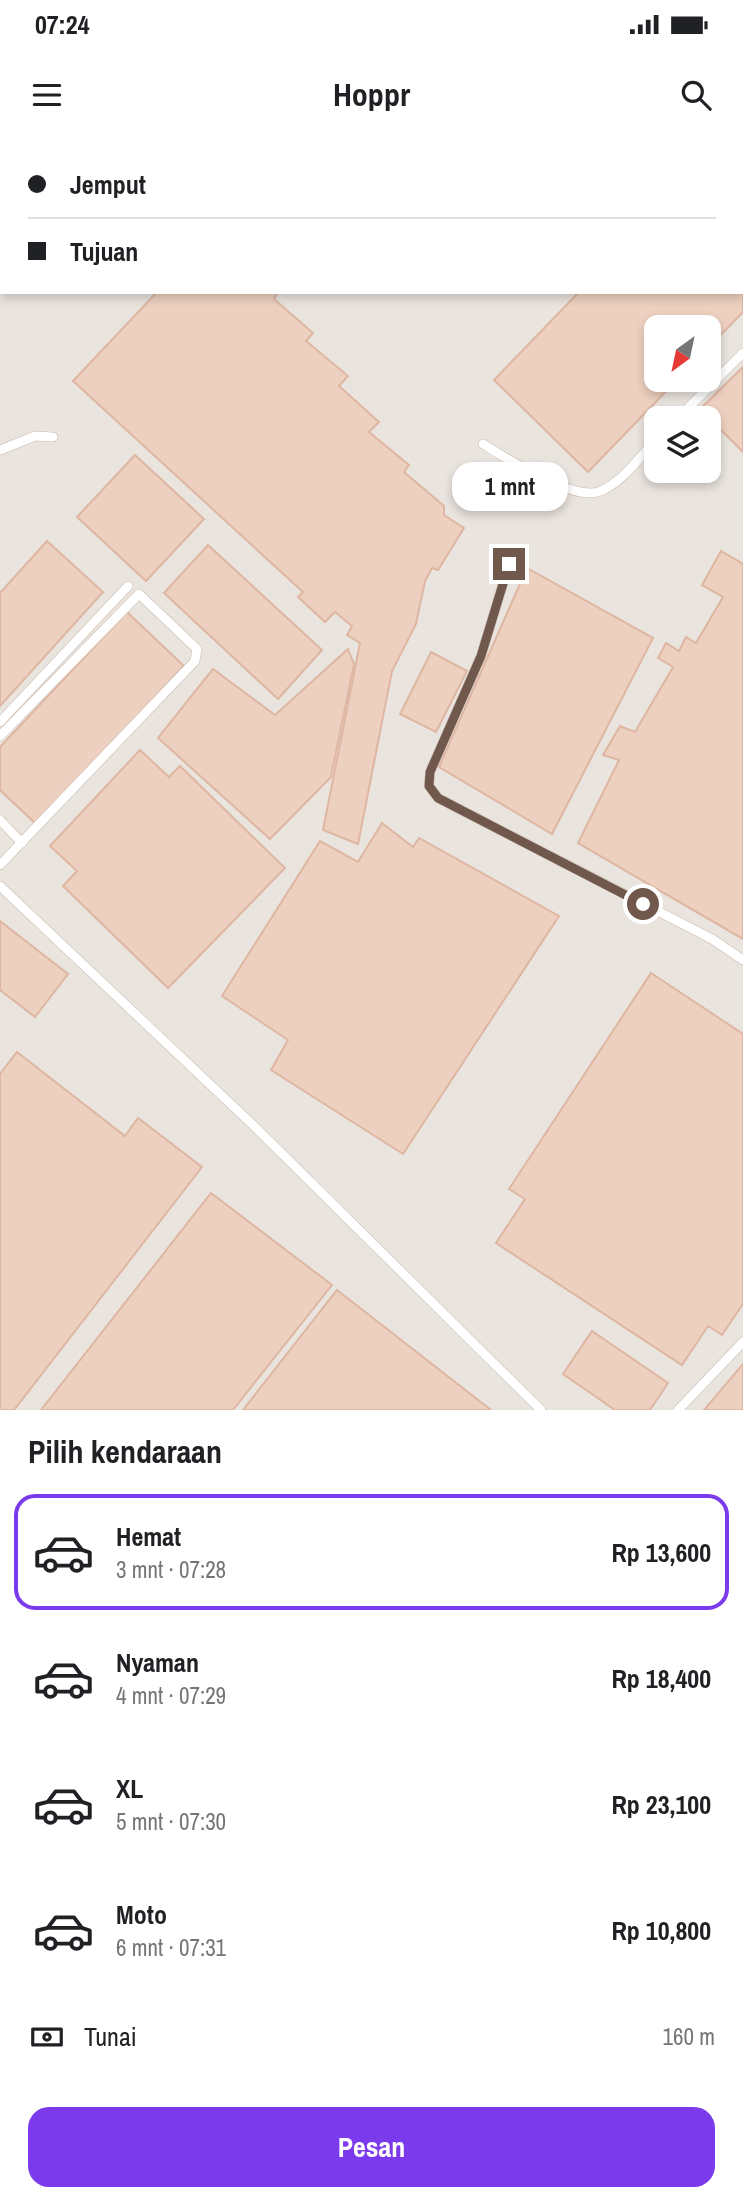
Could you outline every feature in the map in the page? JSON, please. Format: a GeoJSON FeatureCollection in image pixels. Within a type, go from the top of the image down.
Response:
{"type":"FeatureCollection","features":[{"type":"Feature","properties":{"kind":"lane"},"geometry":{"type":"LineString","coordinates":[[690,406],[743,353]]}},
{"type":"Feature","properties":{"kind":"lane"},"geometry":{"type":"LineString","coordinates":[[0,450],[35,436],[53,437]]}},
{"type":"Feature","properties":{"kind":"lane"},"geometry":{"type":"LineString","coordinates":[[483,443],[523,468],[579,493],[597,493],[611,486],[644,452]]}},
{"type":"Feature","properties":{"kind":"lane"},"geometry":{"type":"LineString","coordinates":[[509,564],[481,656],[430,772],[429,786],[438,798],[712,939],[743,960]]}},
{"type":"Feature","properties":{"kind":"lane"},"geometry":{"type":"LineString","coordinates":[[0,722],[128,586]]}},
{"type":"Feature","properties":{"kind":"lane"},"geometry":{"type":"LineString","coordinates":[[0,736],[139,594],[197,649],[195,661],[0,865]]}},
{"type":"Feature","properties":{"kind":"lane"},"geometry":{"type":"LineString","coordinates":[[0,820],[22,843]]}},
{"type":"Feature","properties":{"kind":"lane"},"geometry":{"type":"LineString","coordinates":[[0,886],[254,1126],[541,1410]]}},
{"type":"Feature","properties":{"kind":"lane"},"geometry":{"type":"LineString","coordinates":[[678,1410],[743,1342]]}},
{"type":"Feature","properties":{"kind":"shaded area"},"geometry":{"type":"Polygon","coordinates":[[[0,294],[743,294],[743,1410],[0,1410],[0,294]]]}},
{"type":"Feature","properties":{"kind":"building"},"geometry":{"type":"Polygon","coordinates":[[[155,294],[277,294],[274,299],[313,333],[306,341],[348,376],[339,386],[379,422],[369,432],[409,465],[404,472],[444,506],[444,515],[464,528],[438,570],[432,568],[425,581],[416,624],[392,671],[358,844],[323,830],[360,643],[347,635],[352,626],[335,612],[325,622],[298,597],[303,592],[73,381],[155,294]]]}},
{"type":"Feature","properties":{"kind":"building"},"geometry":{"type":"Polygon","coordinates":[[[577,294],[743,294],[743,312],[721,335],[721,315],[644,315],[644,392],[665,392],[652,406],[644,406],[644,414],[588,472],[494,380],[577,294]]]}},
{"type":"Feature","properties":{"kind":"building"},"geometry":{"type":"Polygon","coordinates":[[[743,367],[743,452],[721,430],[721,406],[703,406],[717,392],[721,392],[721,388],[743,367]]]}},
{"type":"Feature","properties":{"kind":"building"},"geometry":{"type":"Polygon","coordinates":[[[135,455],[204,519],[146,581],[77,517],[135,455]]]}},
{"type":"Feature","properties":{"kind":"building"},"geometry":{"type":"Polygon","coordinates":[[[47,541],[103,592],[0,706],[0,593],[47,541]]]}},
{"type":"Feature","properties":{"kind":"building"},"geometry":{"type":"Polygon","coordinates":[[[208,545],[322,650],[278,699],[164,593],[208,545]]]}},
{"type":"Feature","properties":{"kind":"building"},"geometry":{"type":"Polygon","coordinates":[[[721,551],[743,564],[743,939],[578,843],[619,760],[603,755],[620,726],[635,732],[673,667],[658,658],[666,643],[679,651],[686,637],[696,643],[723,597],[702,585],[721,551]]]}},
{"type":"Feature","properties":{"kind":"building"},"geometry":{"type":"Polygon","coordinates":[[[527,568],[653,638],[552,834],[439,767],[527,568]]]}},
{"type":"Feature","properties":{"kind":"building"},"geometry":{"type":"Polygon","coordinates":[[[127,612],[184,666],[36,824],[0,790],[0,747],[127,612]]]}},
{"type":"Feature","properties":{"kind":"building"},"geometry":{"type":"Polygon","coordinates":[[[348,649],[354,664],[331,777],[270,839],[158,738],[213,669],[275,715],[348,649]]]}},
{"type":"Feature","properties":{"kind":"building"},"geometry":{"type":"Polygon","coordinates":[[[431,652],[467,671],[436,732],[400,714],[431,652]]]}},
{"type":"Feature","properties":{"kind":"building"},"geometry":{"type":"Polygon","coordinates":[[[140,750],[169,777],[180,766],[285,868],[168,988],[63,886],[77,871],[50,846],[140,750]]]}},
{"type":"Feature","properties":{"kind":"building"},"geometry":{"type":"Polygon","coordinates":[[[382,823],[413,847],[419,838],[559,916],[403,1154],[271,1070],[288,1040],[222,996],[320,841],[358,862],[382,823]]]}},
{"type":"Feature","properties":{"kind":"building"},"geometry":{"type":"Polygon","coordinates":[[[0,921],[68,974],[35,1017],[0,990],[0,921]]]}},
{"type":"Feature","properties":{"kind":"building"},"geometry":{"type":"Polygon","coordinates":[[[651,973],[743,1034],[743,1304],[722,1335],[708,1326],[682,1365],[496,1243],[525,1199],[509,1189],[651,973]]]}},
{"type":"Feature","properties":{"kind":"building"},"geometry":{"type":"Polygon","coordinates":[[[17,1052],[125,1136],[138,1118],[202,1167],[14,1410],[0,1410],[0,1074],[17,1052]]]}},
{"type":"Feature","properties":{"kind":"building"},"geometry":{"type":"Polygon","coordinates":[[[211,1193],[332,1285],[233,1410],[41,1410],[211,1193]]]}},
{"type":"Feature","properties":{"kind":"building"},"geometry":{"type":"Polygon","coordinates":[[[337,1290],[491,1410],[243,1410],[337,1290]]]}},
{"type":"Feature","properties":{"kind":"building"},"geometry":{"type":"Polygon","coordinates":[[[592,1331],[668,1383],[650,1410],[615,1410],[563,1374],[592,1331]]]}},
{"type":"Feature","properties":{"kind":"building"},"geometry":{"type":"Polygon","coordinates":[[[743,1364],[743,1410],[704,1410],[743,1364]]]}},
{"type":"Feature","properties":{"kind":"route"},"geometry":{"type":"LineString","coordinates":[[509,564],[481,656],[430,772],[429,786],[438,798],[643,904]]}}]}
